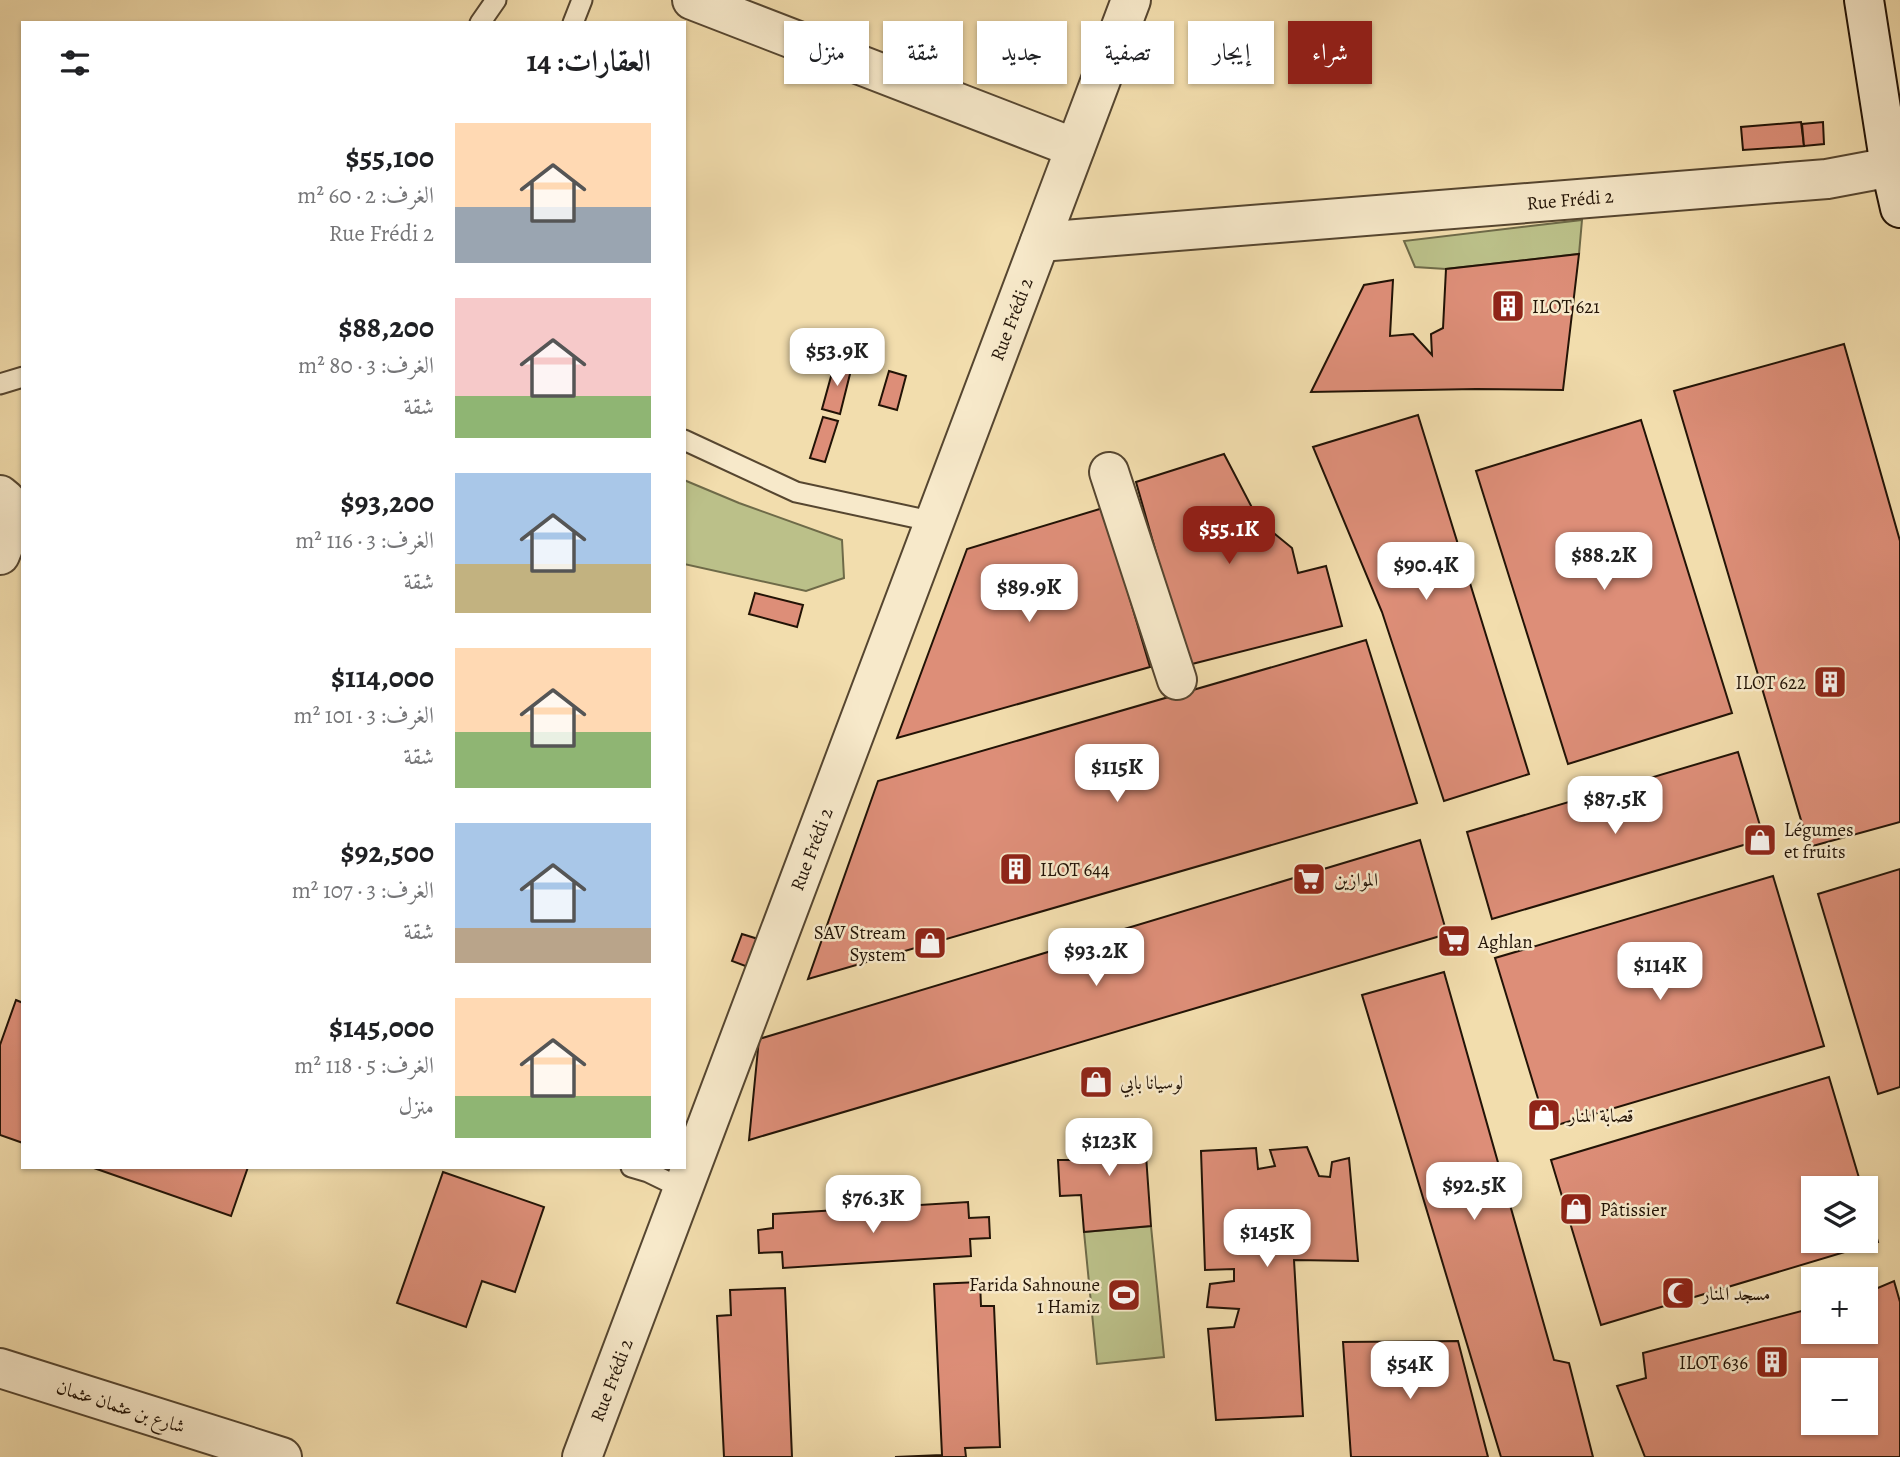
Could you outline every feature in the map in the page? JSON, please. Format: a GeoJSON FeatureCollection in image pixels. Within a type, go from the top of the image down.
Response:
{"type":"FeatureCollection","features":[{"type":"Feature","properties":{"kind":"street"},"geometry":{"type":"LineString","coordinates":[[692,0],[1076,148]]}},
{"type":"Feature","properties":{"kind":"street","name":"Rue Frédi 2"},"geometry":{"type":"LineString","coordinates":[[582,1457],[1131,0]]}},
{"type":"Feature","properties":{"kind":"street"},"geometry":{"type":"LineString","coordinates":[[1864,0],[1900,208]]}},
{"type":"Feature","properties":{"kind":"street"},"geometry":{"type":"LineString","coordinates":[[1887,0],[1900,80]]}},
{"type":"Feature","properties":{"kind":"street","name":"Rue Frédi 2"},"geometry":{"type":"LineString","coordinates":[[1040,242],[1827,179],[1891,167]]}},
{"type":"Feature","properties":{"kind":"street"},"geometry":{"type":"LineString","coordinates":[[1109,472],[1177,680]]}},
{"type":"Feature","properties":{"kind":"street"},"geometry":{"type":"LineString","coordinates":[[0,495],[6,499],[14,520],[0,555]]}},
{"type":"Feature","properties":{"kind":"street","name":"شارع بن عثمان عثمان"},"geometry":{"type":"LineString","coordinates":[[0,1368],[282,1457]]}},
{"type":"Feature","properties":{"kind":"lane"},"geometry":{"type":"LineString","coordinates":[[481,21],[496,0]]}},
{"type":"Feature","properties":{"kind":"lane"},"geometry":{"type":"LineString","coordinates":[[573,21],[582,0]]}},
{"type":"Feature","properties":{"kind":"lane"},"geometry":{"type":"LineString","coordinates":[[0,384],[21,378]]}},
{"type":"Feature","properties":{"kind":"lane"},"geometry":{"type":"LineString","coordinates":[[686,441],[796,492],[935,522]]}},
{"type":"Feature","properties":{"kind":"lane"},"geometry":{"type":"LineString","coordinates":[[638,1169],[683,1189]]}},
{"type":"Feature","properties":{"kind":"green space"},"geometry":{"type":"Polygon","coordinates":[[[1582,220],[1579,254],[1446,269],[1415,267],[1404,241],[1582,220]]]}},
{"type":"Feature","properties":{"kind":"green space"},"geometry":{"type":"Polygon","coordinates":[[[686,481],[842,540],[844,578],[806,591],[686,564],[686,481]]]}},
{"type":"Feature","properties":{"kind":"green space","name":"Farida Sahnoune 1 Hamiz"},"geometry":{"type":"Polygon","coordinates":[[[1151,1226],[1164,1357],[1097,1364],[1084,1232],[1151,1226]]]}},
{"type":"Feature","properties":{"kind":"building"},"geometry":{"type":"Polygon","coordinates":[[[1801,122],[1804,146],[1743,150],[1741,127],[1801,122]]]}},
{"type":"Feature","properties":{"kind":"building"},"geometry":{"type":"Polygon","coordinates":[[[1823,122],[1824,144],[1804,146],[1802,124],[1823,122]]]}},
{"type":"Feature","properties":{"kind":"building","name":"ILOT 621"},"geometry":{"type":"Polygon","coordinates":[[[1579,254],[1563,390],[1311,392],[1364,285],[1393,280],[1390,336],[1413,334],[1432,355],[1431,334],[1443,328],[1446,269],[1579,254]]]}},
{"type":"Feature","properties":{"kind":"building","name":"ILOT 622"},"geometry":{"type":"Polygon","coordinates":[[[1844,344],[1900,541],[1900,822],[1809,847],[1674,391],[1844,344]]]}},
{"type":"Feature","properties":{"kind":"building"},"geometry":{"type":"Polygon","coordinates":[[[835,362],[852,366],[840,414],[822,409],[835,362]]]}},
{"type":"Feature","properties":{"kind":"building"},"geometry":{"type":"Polygon","coordinates":[[[889,371],[906,376],[897,410],[879,405],[889,371]]]}},
{"type":"Feature","properties":{"kind":"building"},"geometry":{"type":"Polygon","coordinates":[[[1418,415],[1529,774],[1444,801],[1382,612],[1313,447],[1418,415]]]}},
{"type":"Feature","properties":{"kind":"building"},"geometry":{"type":"Polygon","coordinates":[[[823,417],[838,421],[825,462],[810,458],[823,417]]]}},
{"type":"Feature","properties":{"kind":"building"},"geometry":{"type":"Polygon","coordinates":[[[1641,420],[1732,713],[1568,764],[1476,471],[1641,420]]]}},
{"type":"Feature","properties":{"kind":"building"},"geometry":{"type":"Polygon","coordinates":[[[1224,454],[1259,521],[1292,548],[1298,573],[1326,566],[1342,626],[1188,665],[1136,482],[1224,454]]]}},
{"type":"Feature","properties":{"kind":"building"},"geometry":{"type":"Polygon","coordinates":[[[1103,508],[1150,667],[897,738],[967,549],[1103,508]]]}},
{"type":"Feature","properties":{"kind":"building"},"geometry":{"type":"Polygon","coordinates":[[[755,593],[803,605],[797,627],[749,614],[755,593]]]}},
{"type":"Feature","properties":{"kind":"building","name":"ILOT 644"},"geometry":{"type":"Polygon","coordinates":[[[1366,640],[1417,803],[808,979],[878,781],[1366,640]]]}},
{"type":"Feature","properties":{"kind":"building"},"geometry":{"type":"Polygon","coordinates":[[[1738,752],[1764,839],[1492,919],[1467,832],[1738,752]]]}},
{"type":"Feature","properties":{"kind":"building"},"geometry":{"type":"Polygon","coordinates":[[[1420,840],[1447,934],[749,1140],[759,1039],[1420,840]]]}},
{"type":"Feature","properties":{"kind":"building"},"geometry":{"type":"Polygon","coordinates":[[[1900,869],[1900,1087],[1878,1094],[1818,894],[1900,869]]]}},
{"type":"Feature","properties":{"kind":"building"},"geometry":{"type":"Polygon","coordinates":[[[1773,876],[1824,1046],[1547,1128],[1495,958],[1773,876]]]}},
{"type":"Feature","properties":{"kind":"building"},"geometry":{"type":"Polygon","coordinates":[[[742,934],[758,939],[748,967],[732,961],[742,934]]]}},
{"type":"Feature","properties":{"kind":"building"},"geometry":{"type":"Polygon","coordinates":[[[1444,972],[1554,1360],[1569,1363],[1593,1457],[1501,1457],[1362,995],[1444,972]]]}},
{"type":"Feature","properties":{"kind":"building"},"geometry":{"type":"Polygon","coordinates":[[[16,1000],[21,1002],[21,1142],[0,1135],[0,1045],[16,1000]]]}},
{"type":"Feature","properties":{"kind":"building"},"geometry":{"type":"Polygon","coordinates":[[[1829,1077],[1858,1176],[1801,1176],[1801,1253],[1841,1253],[1601,1325],[1551,1160],[1829,1077]]]}},
{"type":"Feature","properties":{"kind":"building"},"geometry":{"type":"Polygon","coordinates":[[[1144,1127],[1151,1226],[1084,1232],[1081,1195],[1060,1196],[1058,1160],[1072,1160],[1071,1131],[1144,1127]]]}},
{"type":"Feature","properties":{"kind":"building"},"geometry":{"type":"Polygon","coordinates":[[[1307,1147],[1319,1176],[1330,1177],[1332,1162],[1349,1158],[1358,1261],[1294,1260],[1303,1416],[1216,1420],[1208,1329],[1234,1327],[1239,1309],[1207,1307],[1210,1284],[1234,1281],[1234,1269],[1205,1270],[1201,1151],[1256,1148],[1258,1169],[1275,1166],[1270,1150],[1307,1147]]]}},
{"type":"Feature","properties":{"kind":"building"},"geometry":{"type":"Polygon","coordinates":[[[97,1169],[247,1169],[231,1216],[97,1169]]]}},
{"type":"Feature","properties":{"kind":"building"},"geometry":{"type":"Polygon","coordinates":[[[443,1172],[544,1207],[515,1292],[482,1281],[466,1327],[397,1303],[443,1172]]]}},
{"type":"Feature","properties":{"kind":"building"},"geometry":{"type":"Polygon","coordinates":[[[968,1202],[969,1218],[989,1217],[990,1238],[970,1239],[971,1256],[783,1268],[782,1252],[759,1253],[758,1230],[773,1228],[773,1214],[968,1202]]]}},
{"type":"Feature","properties":{"kind":"building","name":"ILOT 636"},"geometry":{"type":"Polygon","coordinates":[[[1894,1281],[1900,1302],[1900,1457],[1645,1457],[1617,1386],[1646,1378],[1643,1353],[1801,1311],[1801,1344],[1878,1344],[1878,1288],[1894,1281]]]}},
{"type":"Feature","properties":{"kind":"building"},"geometry":{"type":"Polygon","coordinates":[[[980,1282],[981,1306],[994,1306],[1000,1447],[965,1448],[966,1457],[895,1457],[942,1455],[934,1284],[980,1282]]]}},
{"type":"Feature","properties":{"kind":"building"},"geometry":{"type":"Polygon","coordinates":[[[785,1288],[792,1457],[724,1457],[717,1316],[731,1315],[730,1290],[785,1288]]]}},
{"type":"Feature","properties":{"kind":"building"},"geometry":{"type":"Polygon","coordinates":[[[1458,1341],[1488,1457],[1351,1457],[1343,1342],[1458,1341]]]}},
{"type":"Feature","properties":{"kind":"place","name":"ILOT 621"},"geometry":{"type":"Point","coordinates":[1508,306]}},
{"type":"Feature","properties":{"kind":"place","name":"ILOT 622"},"geometry":{"type":"Point","coordinates":[1830,682]}},
{"type":"Feature","properties":{"kind":"place","name":"Légumes et fruits"},"geometry":{"type":"Point","coordinates":[1760,840]}},
{"type":"Feature","properties":{"kind":"place","name":"ILOT 644"},"geometry":{"type":"Point","coordinates":[1016,869]}},
{"type":"Feature","properties":{"kind":"place","name":"الموازين"},"geometry":{"type":"Point","coordinates":[1309,879]}},
{"type":"Feature","properties":{"kind":"place","name":"Aghlan"},"geometry":{"type":"Point","coordinates":[1454,941]}},
{"type":"Feature","properties":{"kind":"place","name":"SAV Stream System"},"geometry":{"type":"Point","coordinates":[930,943]}},
{"type":"Feature","properties":{"kind":"place","name":"لوسيانا بابي"},"geometry":{"type":"Point","coordinates":[1096,1082]}},
{"type":"Feature","properties":{"kind":"place","name":"قصابة المنار"},"geometry":{"type":"Point","coordinates":[1544,1115]}},
{"type":"Feature","properties":{"kind":"place","name":"Pâtissier"},"geometry":{"type":"Point","coordinates":[1576,1209]}},
{"type":"Feature","properties":{"kind":"place","name":"مسجد المنار"},"geometry":{"type":"Point","coordinates":[1678,1293]}},
{"type":"Feature","properties":{"kind":"place","name":"Farida Sahnoune 1 Hamiz"},"geometry":{"type":"Point","coordinates":[1124,1295]}},
{"type":"Feature","properties":{"kind":"place","name":"ILOT 636"},"geometry":{"type":"Point","coordinates":[1772,1362]}}]}
